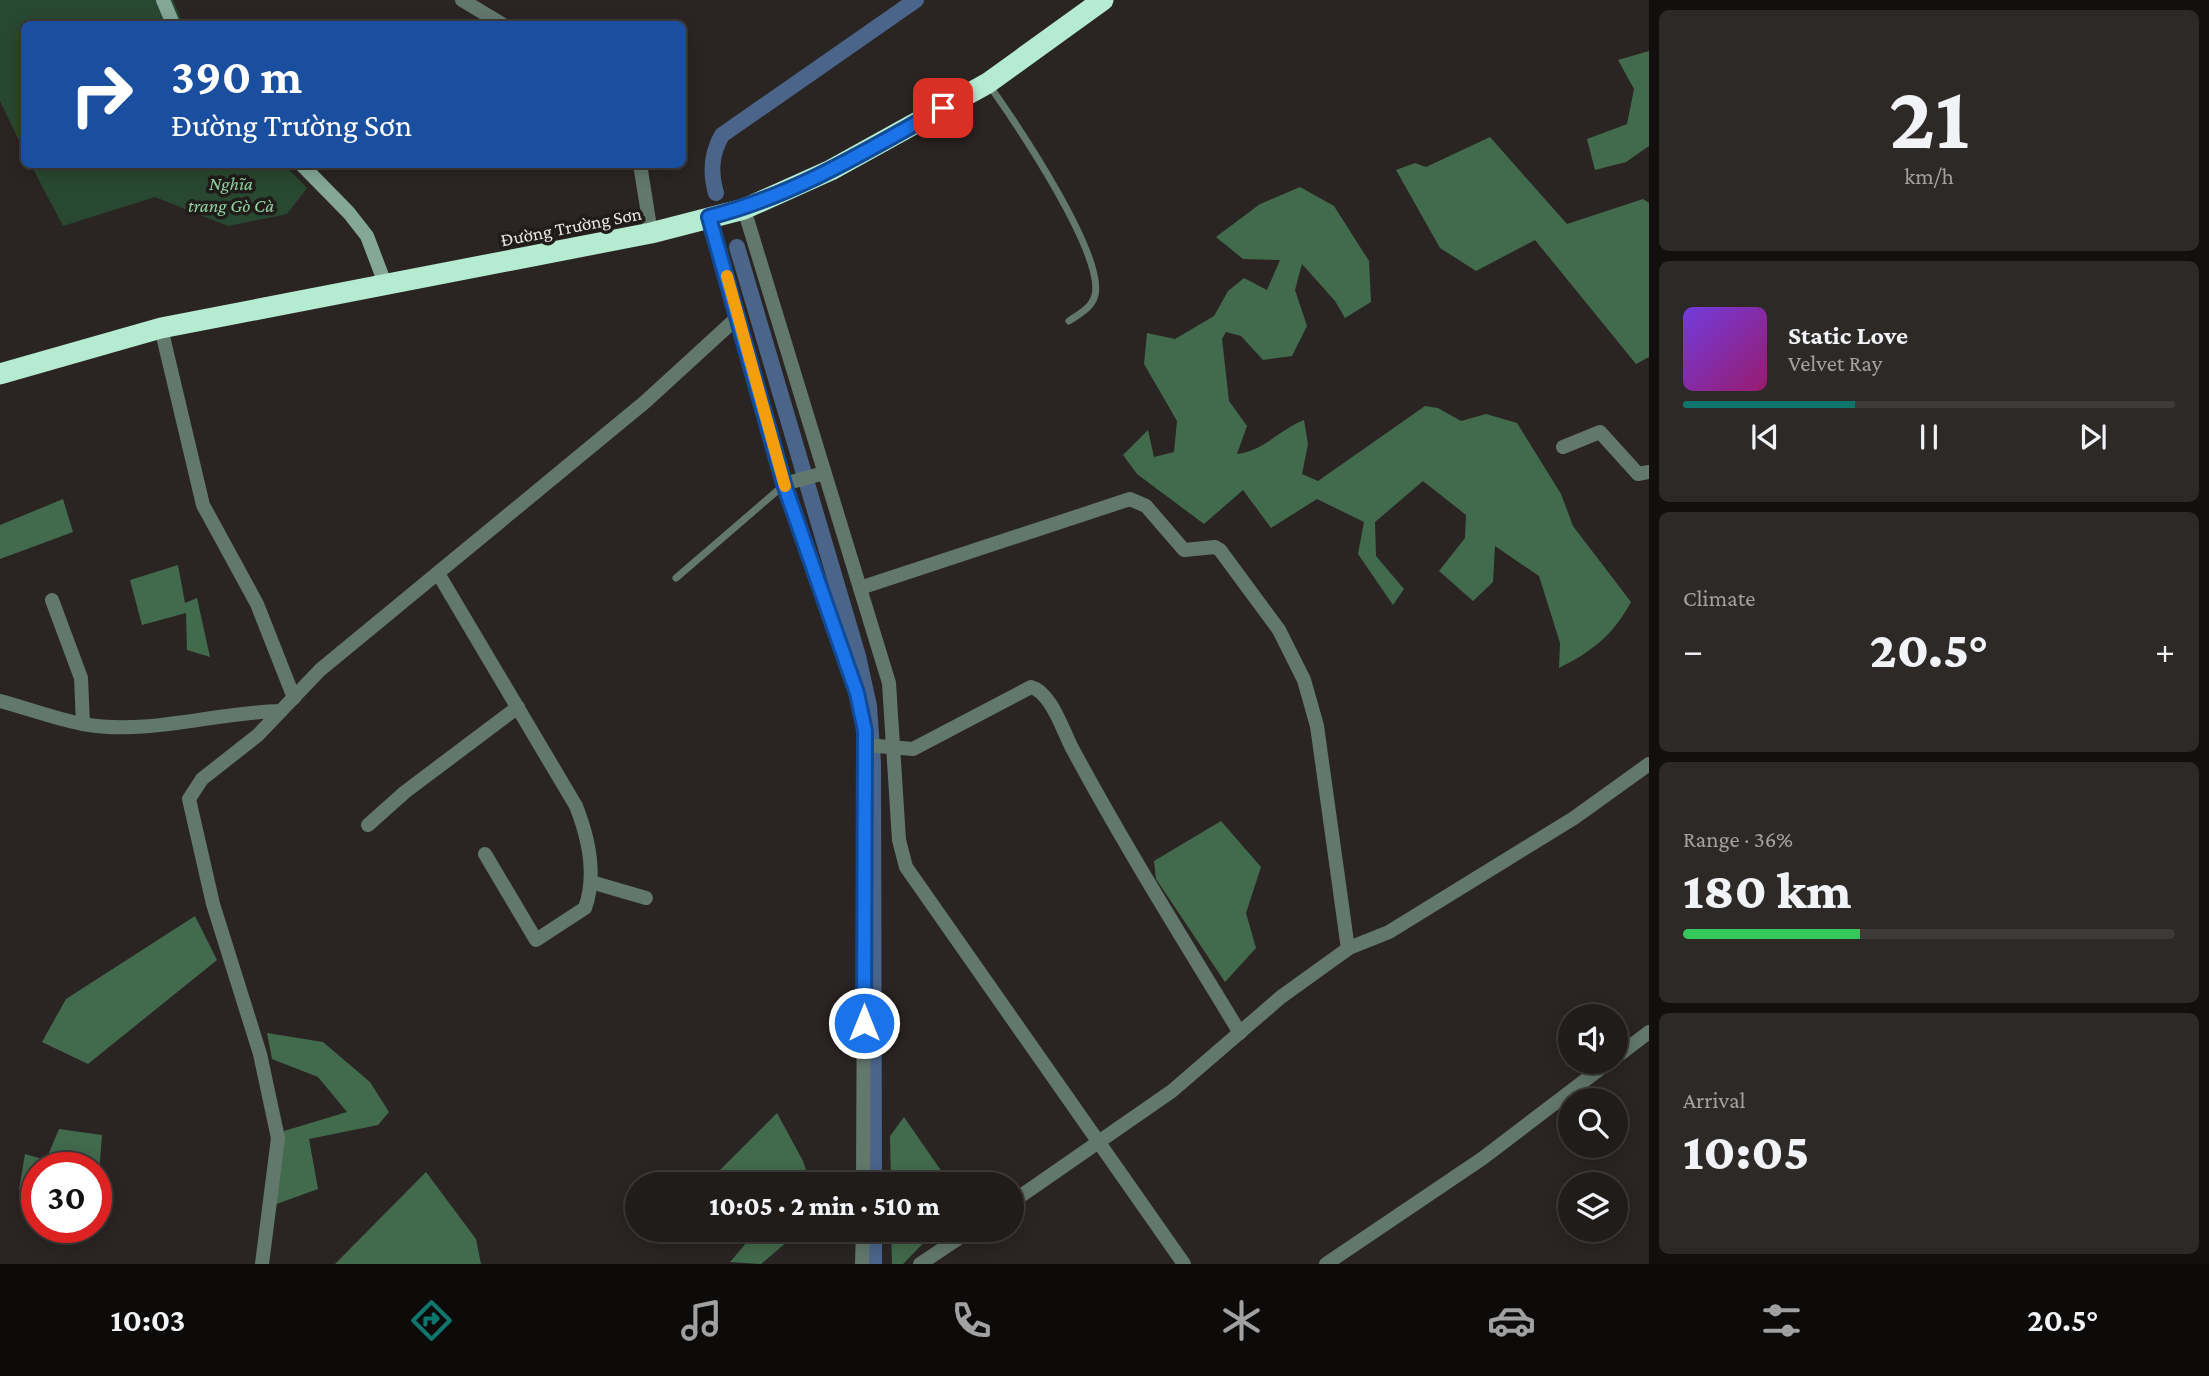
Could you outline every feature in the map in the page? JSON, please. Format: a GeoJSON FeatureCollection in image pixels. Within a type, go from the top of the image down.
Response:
{"type":"FeatureCollection","features":[{"type":"Feature","properties":{"kind":"highway","name":"Đường Trường Sơn"},"geometry":{"type":"LineString","coordinates":[[0,374],[161,328],[651,233],[744,209],[831,170],[988,83],[1103,0]]}},
{"type":"Feature","properties":{"kind":"street"},"geometry":{"type":"LineString","coordinates":[[163,0],[172,21]]}},
{"type":"Feature","properties":{"kind":"street"},"geometry":{"type":"LineString","coordinates":[[462,0],[497,21]]}},
{"type":"Feature","properties":{"kind":"street"},"geometry":{"type":"LineString","coordinates":[[305,168],[349,213],[367,236],[386,286]]}},
{"type":"Feature","properties":{"kind":"street"},"geometry":{"type":"LineString","coordinates":[[641,168],[651,233]]}},
{"type":"Feature","properties":{"kind":"street"},"geometry":{"type":"LineString","coordinates":[[744,209],[889,684],[899,840],[906,867],[1184,1264]]}},
{"type":"Feature","properties":{"kind":"street"},"geometry":{"type":"LineString","coordinates":[[709,217],[739,316],[784,484],[857,693],[866,745],[863,1172]]}},
{"type":"Feature","properties":{"kind":"street"},"geometry":{"type":"LineString","coordinates":[[262,1264],[278,1138],[260,1054],[213,904],[189,799],[202,779],[258,735],[320,670],[439,575],[645,402],[739,316]]}},
{"type":"Feature","properties":{"kind":"street"},"geometry":{"type":"LineString","coordinates":[[161,328],[203,505],[257,604],[294,698]]}},
{"type":"Feature","properties":{"kind":"street"},"geometry":{"type":"LineString","coordinates":[[1563,447],[1600,432],[1638,474],[1649,472]]}},
{"type":"Feature","properties":{"kind":"street"},"geometry":{"type":"LineString","coordinates":[[784,484],[824,473]]}},
{"type":"Feature","properties":{"kind":"street"},"geometry":{"type":"LineString","coordinates":[[859,588],[1130,499],[1146,506],[1184,550],[1215,547],[1279,630],[1304,680],[1317,726],[1348,949]]}},
{"type":"Feature","properties":{"kind":"street"},"geometry":{"type":"LineString","coordinates":[[439,575],[576,806],[584,825],[592,882],[585,908],[536,940],[485,854]]}},
{"type":"Feature","properties":{"kind":"street"},"geometry":{"type":"LineString","coordinates":[[52,600],[81,678],[83,724]]}},
{"type":"Feature","properties":{"kind":"street"},"geometry":{"type":"LineString","coordinates":[[866,745],[913,749],[1031,687],[1037,689],[1049,705],[1104,807],[1240,1034]]}},
{"type":"Feature","properties":{"kind":"street"},"geometry":{"type":"LineString","coordinates":[[0,701],[83,724],[160,725],[243,713],[281,711]]}},
{"type":"Feature","properties":{"kind":"street"},"geometry":{"type":"LineString","coordinates":[[368,825],[405,792],[519,707]]}},
{"type":"Feature","properties":{"kind":"street"},"geometry":{"type":"LineString","coordinates":[[1024,1194],[1172,1091],[1281,996],[1348,949],[1389,932],[1574,818],[1648,765]]}},
{"type":"Feature","properties":{"kind":"street"},"geometry":{"type":"LineString","coordinates":[[592,882],[646,898]]}},
{"type":"Feature","properties":{"kind":"street"},"geometry":{"type":"LineString","coordinates":[[1628,1048],[1649,1032]]}},
{"type":"Feature","properties":{"kind":"street"},"geometry":{"type":"LineString","coordinates":[[1326,1264],[1483,1158],[1593,1074]]}},
{"type":"Feature","properties":{"kind":"street"},"geometry":{"type":"LineString","coordinates":[[863,1242],[863,1264]]}},
{"type":"Feature","properties":{"kind":"street"},"geometry":{"type":"LineString","coordinates":[[920,1264],[953,1242]]}},
{"type":"Feature","properties":{"kind":"lane"},"geometry":{"type":"LineString","coordinates":[[988,83],[1054,186],[1091,268],[1096,283],[1095,298],[1088,308],[1069,321]]}},
{"type":"Feature","properties":{"kind":"lane"},"geometry":{"type":"LineString","coordinates":[[676,578],[784,484]]}},
{"type":"Feature","properties":{"kind":"green space"},"geometry":{"type":"Polygon","coordinates":[[[0,0],[173,0],[182,21],[21,21],[21,145],[0,101],[0,0]]]}},
{"type":"Feature","properties":{"kind":"green space"},"geometry":{"type":"Polygon","coordinates":[[[1649,51],[1649,146],[1626,162],[1595,170],[1587,139],[1627,124],[1634,89],[1618,60],[1649,51]]]}},
{"type":"Feature","properties":{"kind":"green space"},"geometry":{"type":"Polygon","coordinates":[[[1490,137],[1567,224],[1643,199],[1649,203],[1649,357],[1636,364],[1535,240],[1476,271],[1440,248],[1396,170],[1415,163],[1426,167],[1490,137]]]}},
{"type":"Feature","properties":{"kind":"green space","name":"Nghĩa trang Gò Cà"},"geometry":{"type":"Polygon","coordinates":[[[33,168],[287,168],[307,188],[287,214],[228,226],[155,197],[63,226],[33,168]]]}},
{"type":"Feature","properties":{"kind":"green space"},"geometry":{"type":"Polygon","coordinates":[[[1300,187],[1334,206],[1369,261],[1371,302],[1345,318],[1335,301],[1302,264],[1295,290],[1307,326],[1292,356],[1263,360],[1241,336],[1226,332],[1222,339],[1229,401],[1247,426],[1237,454],[1263,445],[1304,420],[1308,444],[1302,474],[1318,481],[1425,406],[1438,408],[1461,421],[1486,414],[1517,423],[1561,494],[1573,526],[1631,602],[1617,624],[1601,641],[1571,662],[1559,668],[1560,643],[1539,576],[1495,546],[1493,582],[1473,601],[1439,571],[1465,538],[1466,515],[1423,481],[1375,522],[1376,556],[1404,589],[1393,605],[1358,554],[1364,522],[1317,499],[1271,528],[1243,490],[1204,524],[1137,474],[1123,455],[1148,430],[1154,457],[1174,452],[1177,421],[1144,364],[1147,333],[1175,339],[1214,316],[1228,291],[1244,278],[1267,290],[1280,260],[1243,259],[1216,237],[1260,204],[1300,187]]]}},
{"type":"Feature","properties":{"kind":"green space"},"geometry":{"type":"Polygon","coordinates":[[[63,499],[73,532],[0,559],[0,525],[63,499]]]}},
{"type":"Feature","properties":{"kind":"green space"},"geometry":{"type":"Polygon","coordinates":[[[178,565],[185,603],[197,598],[210,657],[187,650],[186,613],[142,625],[130,580],[178,565]]]}},
{"type":"Feature","properties":{"kind":"green space"},"geometry":{"type":"Polygon","coordinates":[[[1221,821],[1261,867],[1246,913],[1256,948],[1225,982],[1156,879],[1154,861],[1221,821]]]}},
{"type":"Feature","properties":{"kind":"green space"},"geometry":{"type":"Polygon","coordinates":[[[195,916],[217,960],[88,1064],[42,1042],[66,999],[195,916]]]}},
{"type":"Feature","properties":{"kind":"green space"},"geometry":{"type":"Polygon","coordinates":[[[267,1033],[323,1042],[370,1082],[389,1112],[378,1125],[309,1139],[318,1189],[274,1205],[284,1131],[347,1112],[318,1077],[272,1059],[267,1033]]]}},
{"type":"Feature","properties":{"kind":"green space"},"geometry":{"type":"Polygon","coordinates":[[[777,1113],[807,1172],[718,1172],[777,1113]]]}},
{"type":"Feature","properties":{"kind":"green space"},"geometry":{"type":"Polygon","coordinates":[[[904,1117],[942,1172],[891,1172],[890,1136],[904,1117]]]}},
{"type":"Feature","properties":{"kind":"green space"},"geometry":{"type":"Polygon","coordinates":[[[59,1129],[102,1135],[101,1152],[49,1152],[59,1129]]]}},
{"type":"Feature","properties":{"kind":"green space"},"geometry":{"type":"Polygon","coordinates":[[[426,1172],[476,1239],[481,1264],[335,1264],[426,1172]]]}},
{"type":"Feature","properties":{"kind":"green space"},"geometry":{"type":"Polygon","coordinates":[[[747,1242],[787,1242],[761,1264],[730,1262],[747,1242]]]}},
{"type":"Feature","properties":{"kind":"green space"},"geometry":{"type":"Polygon","coordinates":[[[891,1242],[924,1242],[903,1264],[892,1264],[891,1242]]]}},
{"type":"Feature","properties":{"kind":"waterway"},"geometry":{"type":"LineString","coordinates":[[716,193],[713,163],[722,135],[916,0]]}},
{"type":"Feature","properties":{"kind":"waterway"},"geometry":{"type":"LineString","coordinates":[[737,247],[858,656],[869,706],[873,763],[874,1172]]}},
{"type":"Feature","properties":{"kind":"waterway"},"geometry":{"type":"LineString","coordinates":[[874,1242],[874,1264]]}},
{"type":"Feature","properties":{"kind":"slow traffic"},"geometry":{"type":"LineString","coordinates":[[727,276],[785,486]]}},
{"type":"Feature","properties":{"kind":"route"},"geometry":{"type":"LineString","coordinates":[[864,1023],[865,731],[857,693],[784,484],[739,316],[709,217],[744,209],[831,170],[943,108]]}}]}
